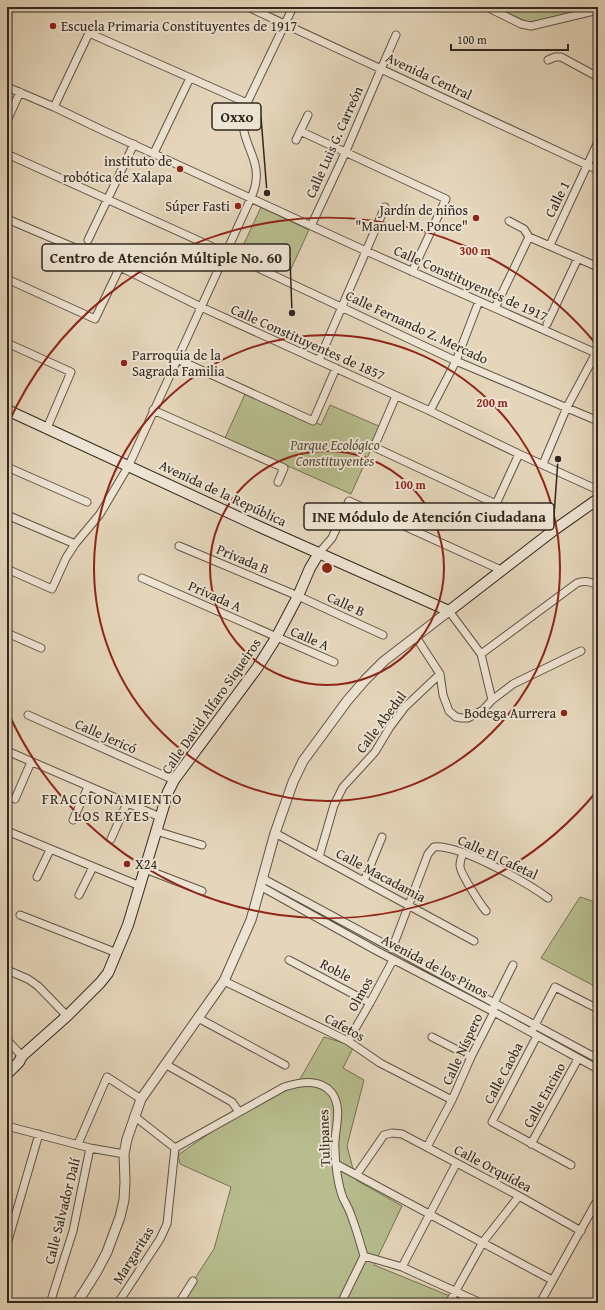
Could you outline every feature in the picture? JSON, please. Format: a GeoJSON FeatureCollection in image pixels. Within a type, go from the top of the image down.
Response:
{"type":"FeatureCollection","features":[{"type":"Feature","properties":{"kind":"main road","name":"Avenida de la República"},"geometry":{"type":"LineString","coordinates":[[7,410],[449,611]]}},
{"type":"Feature","properties":{"kind":"main road"},"geometry":{"type":"LineString","coordinates":[[449,611],[554,530],[598,499]]}},
{"type":"Feature","properties":{"kind":"main road","name":"Calle David Alfaro Siqueiros"},"geometry":{"type":"LineString","coordinates":[[22,1056],[67,1016],[108,973],[118,954],[128,925],[160,817],[168,792],[174,780],[257,668],[276,638],[298,596],[310,568],[319,553]]}},
{"type":"Feature","properties":{"kind":"main road"},"geometry":{"type":"LineString","coordinates":[[7,1066],[16,1058],[22,1056]]}},
{"type":"Feature","properties":{"kind":"main road"},"geometry":{"type":"LineString","coordinates":[[7,1074],[19,1062],[22,1056]]}},
{"type":"Feature","properties":{"kind":"street","name":"Avenida Central"},"geometry":{"type":"LineString","coordinates":[[248,7],[598,170]]}},
{"type":"Feature","properties":{"kind":"street"},"geometry":{"type":"LineString","coordinates":[[7,569],[52,589],[66,558],[75,544],[100,514],[129,465],[251,198],[256,180],[256,170],[245,135],[243,124],[244,114],[247,103],[293,7]]}},
{"type":"Feature","properties":{"kind":"street"},"geometry":{"type":"LineString","coordinates":[[488,7],[521,24],[531,26],[598,10]]}},
{"type":"Feature","properties":{"kind":"street"},"geometry":{"type":"LineString","coordinates":[[584,7],[598,10]]}},
{"type":"Feature","properties":{"kind":"street"},"geometry":{"type":"LineString","coordinates":[[54,106],[89,33],[247,103]]}},
{"type":"Feature","properties":{"kind":"street","name":"Calle Luis G. Carreón"},"geometry":{"type":"LineString","coordinates":[[311,226],[346,151],[396,35]]}},
{"type":"Feature","properties":{"kind":"street"},"geometry":{"type":"LineString","coordinates":[[548,60],[555,57],[561,57],[598,77]]}},
{"type":"Feature","properties":{"kind":"street"},"geometry":{"type":"LineString","coordinates":[[154,153],[190,78]]}},
{"type":"Feature","properties":{"kind":"street","name":"Calle Constituyentes de 1917"},"geometry":{"type":"LineString","coordinates":[[7,87],[54,106],[104,131],[412,272],[597,353]]}},
{"type":"Feature","properties":{"kind":"street"},"geometry":{"type":"LineString","coordinates":[[7,121],[20,92]]}},
{"type":"Feature","properties":{"kind":"street"},"geometry":{"type":"LineString","coordinates":[[296,140],[308,115]]}},
{"type":"Feature","properties":{"kind":"street"},"geometry":{"type":"LineString","coordinates":[[300,131],[346,151],[446,199],[412,272]]}},
{"type":"Feature","properties":{"kind":"street","name":"Calle 1"},"geometry":{"type":"LineString","coordinates":[[550,245],[598,142]]}},
{"type":"Feature","properties":{"kind":"street"},"geometry":{"type":"LineString","coordinates":[[88,240],[134,144]]}},
{"type":"Feature","properties":{"kind":"street","name":"Calle Fernando Z. Mercado"},"geometry":{"type":"LineString","coordinates":[[7,154],[342,306],[456,361],[598,421]]}},
{"type":"Feature","properties":{"kind":"street"},"geometry":{"type":"LineString","coordinates":[[319,360],[385,207]]}},
{"type":"Feature","properties":{"kind":"street","name":"Calle Constituyentes de 1857"},"geometry":{"type":"LineString","coordinates":[[7,220],[120,267],[202,307],[430,411],[598,490]]}},
{"type":"Feature","properties":{"kind":"street"},"geometry":{"type":"LineString","coordinates":[[509,221],[524,229],[529,236],[598,267]]}},
{"type":"Feature","properties":{"kind":"street"},"geometry":{"type":"LineString","coordinates":[[495,308],[529,236]]}},
{"type":"Feature","properties":{"kind":"street"},"geometry":{"type":"LineString","coordinates":[[547,324],[578,258]]}},
{"type":"Feature","properties":{"kind":"street"},"geometry":{"type":"LineString","coordinates":[[7,279],[95,318],[120,267]]}},
{"type":"Feature","properties":{"kind":"street"},"geometry":{"type":"LineString","coordinates":[[430,411],[456,361],[479,301]]}},
{"type":"Feature","properties":{"kind":"street"},"geometry":{"type":"LineString","coordinates":[[7,344],[71,372],[47,428]]}},
{"type":"Feature","properties":{"kind":"street"},"geometry":{"type":"LineString","coordinates":[[543,464],[567,407],[597,353]]}},
{"type":"Feature","properties":{"kind":"street"},"geometry":{"type":"LineString","coordinates":[[177,359],[313,421],[336,368]]}},
{"type":"Feature","properties":{"kind":"street"},"geometry":{"type":"LineString","coordinates":[[396,396],[374,447],[496,504],[520,454]]}},
{"type":"Feature","properties":{"kind":"street"},"geometry":{"type":"LineString","coordinates":[[153,410],[284,468],[278,482]]}},
{"type":"Feature","properties":{"kind":"street"},"geometry":{"type":"LineString","coordinates":[[7,467],[87,502]]}},
{"type":"Feature","properties":{"kind":"street"},"geometry":{"type":"LineString","coordinates":[[319,553],[332,538],[349,501],[501,570]]}},
{"type":"Feature","properties":{"kind":"street"},"geometry":{"type":"LineString","coordinates":[[7,515],[75,544]]}},
{"type":"Feature","properties":{"kind":"street","name":"Privada B"},"geometry":{"type":"LineString","coordinates":[[179,546],[298,596]]}},
{"type":"Feature","properties":{"kind":"street","name":"Privada A"},"geometry":{"type":"LineString","coordinates":[[142,578],[276,638]]}},
{"type":"Feature","properties":{"kind":"street"},"geometry":{"type":"LineString","coordinates":[[481,654],[577,583],[589,581],[598,585]]}},
{"type":"Feature","properties":{"kind":"street","name":"Calle B"},"geometry":{"type":"LineString","coordinates":[[298,596],[383,636]]}},
{"type":"Feature","properties":{"kind":"street"},"geometry":{"type":"LineString","coordinates":[[77,1303],[98,1271],[120,1217],[126,1182],[124,1154],[134,1116],[141,1099],[224,981],[251,920],[275,833],[293,782],[303,761],[347,701],[365,680],[384,661],[449,611],[481,654],[492,700]]}},
{"type":"Feature","properties":{"kind":"street"},"geometry":{"type":"LineString","coordinates":[[7,633],[40,648]]}},
{"type":"Feature","properties":{"kind":"street"},"geometry":{"type":"LineString","coordinates":[[416,637],[440,674],[443,695],[449,710],[456,717],[462,718],[468,718],[483,710],[492,700],[513,684],[581,651]]}},
{"type":"Feature","properties":{"kind":"street","name":"Calle A"},"geometry":{"type":"LineString","coordinates":[[276,638],[334,662]]}},
{"type":"Feature","properties":{"kind":"street","name":"Calle Abedul"},"geometry":{"type":"LineString","coordinates":[[319,856],[334,805],[343,787],[375,752],[390,727],[405,707],[440,674]]}},
{"type":"Feature","properties":{"kind":"street","name":"Calle Jericó"},"geometry":{"type":"LineString","coordinates":[[28,715],[174,780]]}},
{"type":"Feature","properties":{"kind":"street"},"geometry":{"type":"LineString","coordinates":[[7,751],[160,817]]}},
{"type":"Feature","properties":{"kind":"street"},"geometry":{"type":"LineString","coordinates":[[15,799],[31,762]]}},
{"type":"Feature","properties":{"kind":"street"},"geometry":{"type":"LineString","coordinates":[[73,820],[88,787]]}},
{"type":"Feature","properties":{"kind":"street"},"geometry":{"type":"LineString","coordinates":[[111,839],[127,803]]}},
{"type":"Feature","properties":{"kind":"street"},"geometry":{"type":"LineString","coordinates":[[7,831],[140,886]]}},
{"type":"Feature","properties":{"kind":"street"},"geometry":{"type":"LineString","coordinates":[[156,831],[202,846]]}},
{"type":"Feature","properties":{"kind":"street","name":"Calle Macadamia"},"geometry":{"type":"LineString","coordinates":[[275,833],[474,941]]}},
{"type":"Feature","properties":{"kind":"street"},"geometry":{"type":"LineString","coordinates":[[364,881],[382,837]]}},
{"type":"Feature","properties":{"kind":"street","name":"Calle El Cafetal"},"geometry":{"type":"LineString","coordinates":[[408,905],[428,854],[434,847],[442,846],[463,853],[505,872],[531,886],[548,898]]}},
{"type":"Feature","properties":{"kind":"street"},"geometry":{"type":"LineString","coordinates":[[37,876],[50,850]]}},
{"type":"Feature","properties":{"kind":"street"},"geometry":{"type":"LineString","coordinates":[[463,853],[460,865],[461,872],[481,906],[486,911]]}},
{"type":"Feature","properties":{"kind":"street"},"geometry":{"type":"LineString","coordinates":[[79,895],[93,867]]}},
{"type":"Feature","properties":{"kind":"street"},"geometry":{"type":"LineString","coordinates":[[145,869],[202,891]]}},
{"type":"Feature","properties":{"kind":"street","name":"Avenida de los Pinos"},"geometry":{"type":"LineString","coordinates":[[261,882],[494,1002],[598,1059]]}},
{"type":"Feature","properties":{"kind":"street","name":"Avenida de los Pinos"},"geometry":{"type":"LineString","coordinates":[[261,882],[377,952],[494,1012],[598,1069]]}},
{"type":"Feature","properties":{"kind":"street"},"geometry":{"type":"LineString","coordinates":[[392,949],[408,905]]}},
{"type":"Feature","properties":{"kind":"street"},"geometry":{"type":"LineString","coordinates":[[20,916],[118,954]]}},
{"type":"Feature","properties":{"kind":"street"},"geometry":{"type":"LineString","coordinates":[[377,952],[381,943]]}},
{"type":"Feature","properties":{"kind":"street","name":"Roble"},"geometry":{"type":"LineString","coordinates":[[289,960],[370,1003]]}},
{"type":"Feature","properties":{"kind":"street","name":"Olmos"},"geometry":{"type":"LineString","coordinates":[[348,1041],[393,960]]}},
{"type":"Feature","properties":{"kind":"street","name":"Calle Níspero"},"geometry":{"type":"LineString","coordinates":[[427,1146],[452,1100],[471,1057],[494,1012],[494,1002],[513,965]]}},
{"type":"Feature","properties":{"kind":"street"},"geometry":{"type":"LineString","coordinates":[[7,970],[28,979],[38,986],[67,1016]]}},
{"type":"Feature","properties":{"kind":"street"},"geometry":{"type":"LineString","coordinates":[[433,981],[437,973]]}},
{"type":"Feature","properties":{"kind":"street","name":"Cafetos"},"geometry":{"type":"LineString","coordinates":[[224,981],[348,1041],[380,1063],[452,1100]]}},
{"type":"Feature","properties":{"kind":"street","name":"Calle Caoba"},"geometry":{"type":"LineString","coordinates":[[532,1144],[492,1122],[534,1034],[535,1025],[555,987],[598,1009]]}},
{"type":"Feature","properties":{"kind":"street"},"geometry":{"type":"LineString","coordinates":[[198,1018],[284,1065]]}},
{"type":"Feature","properties":{"kind":"street"},"geometry":{"type":"LineString","coordinates":[[432,1037],[471,1057]]}},
{"type":"Feature","properties":{"kind":"street"},"geometry":{"type":"LineString","coordinates":[[7,1040],[22,1056]]}},
{"type":"Feature","properties":{"kind":"street","name":"Calle Encino"},"geometry":{"type":"LineString","coordinates":[[532,1144],[578,1059]]}},
{"type":"Feature","properties":{"kind":"street"},"geometry":{"type":"LineString","coordinates":[[165,1064],[232,1102],[239,1112]]}},
{"type":"Feature","properties":{"kind":"street"},"geometry":{"type":"LineString","coordinates":[[78,1144],[107,1077],[141,1099]]}},
{"type":"Feature","properties":{"kind":"street","name":"Tulipanes"},"geometry":{"type":"LineString","coordinates":[[175,1148],[284,1087],[297,1082],[312,1082],[323,1086],[332,1094],[336,1103],[338,1114],[334,1148],[336,1164],[343,1197],[352,1215],[364,1256]]}},
{"type":"Feature","properties":{"kind":"street"},"geometry":{"type":"LineString","coordinates":[[134,1116],[175,1148]]}},
{"type":"Feature","properties":{"kind":"street"},"geometry":{"type":"LineString","coordinates":[[7,1126],[90,1148],[124,1154]]}},
{"type":"Feature","properties":{"kind":"street","name":"Calle Orquídea"},"geometry":{"type":"LineString","coordinates":[[357,1174],[384,1135],[392,1133],[402,1134],[427,1146],[456,1164],[519,1196],[581,1231]]}},
{"type":"Feature","properties":{"kind":"street"},"geometry":{"type":"LineString","coordinates":[[7,1244],[39,1134]]}},
{"type":"Feature","properties":{"kind":"street"},"geometry":{"type":"LineString","coordinates":[[532,1144],[571,1165]]}},
{"type":"Feature","properties":{"kind":"street","name":"Calle Salvador Dalí"},"geometry":{"type":"LineString","coordinates":[[52,1303],[52,1298],[73,1231],[90,1148]]}},
{"type":"Feature","properties":{"kind":"street","name":"Margaritas"},"geometry":{"type":"LineString","coordinates":[[118,1303],[160,1240],[167,1224],[175,1148]]}},
{"type":"Feature","properties":{"kind":"street"},"geometry":{"type":"LineString","coordinates":[[336,1164],[552,1280]]}},
{"type":"Feature","properties":{"kind":"street"},"geometry":{"type":"LineString","coordinates":[[402,1267],[456,1164]]}},
{"type":"Feature","properties":{"kind":"street"},"geometry":{"type":"LineString","coordinates":[[449,1303],[483,1242],[519,1196]]}},
{"type":"Feature","properties":{"kind":"street"},"geometry":{"type":"LineString","coordinates":[[540,1303],[598,1199]]}},
{"type":"Feature","properties":{"kind":"street"},"geometry":{"type":"LineString","coordinates":[[341,1303],[364,1256],[402,1267],[482,1303]]}},
{"type":"Feature","properties":{"kind":"street"},"geometry":{"type":"LineString","coordinates":[[179,1303],[193,1281]]}},
{"type":"Feature","properties":{"kind":"green space"},"geometry":{"type":"Polygon","coordinates":[[[495,7],[567,7],[574,8],[574,14],[530,23],[495,7]]]}},
{"type":"Feature","properties":{"kind":"green space"},"geometry":{"type":"Polygon","coordinates":[[[261,207],[309,230],[290,271],[242,248],[261,207]]]}},
{"type":"Feature","properties":{"kind":"green space","name":"Parque Ecológico Constituyentes"},"geometry":{"type":"Polygon","coordinates":[[[246,392],[321,425],[330,405],[381,427],[351,494],[225,438],[246,392]]]}},
{"type":"Feature","properties":{"kind":"green space"},"geometry":{"type":"Polygon","coordinates":[[[580,897],[598,903],[598,988],[541,958],[580,897]]]}},
{"type":"Feature","properties":{"kind":"green space"},"geometry":{"type":"Polygon","coordinates":[[[324,1037],[354,1046],[343,1068],[364,1080],[347,1146],[356,1180],[402,1206],[374,1265],[467,1303],[179,1303],[214,1249],[231,1187],[180,1164],[178,1155],[236,1115],[300,1079],[324,1037]]]}},
{"type":"Feature","properties":{"kind":"place","name":"Escuela Primaria Constituyentes de 1917"},"geometry":{"type":"Point","coordinates":[53,26]}},
{"type":"Feature","properties":{"kind":"place","name":"instituto de robótica de Xalapa"},"geometry":{"type":"Point","coordinates":[180,169]}},
{"type":"Feature","properties":{"kind":"place","name":"Oxxo"},"geometry":{"type":"Point","coordinates":[267,193]}},
{"type":"Feature","properties":{"kind":"place","name":"Súper Fasti"},"geometry":{"type":"Point","coordinates":[238,206]}},
{"type":"Feature","properties":{"kind":"place","name":"Jardín de niños \"Manuel M. Ponce\""},"geometry":{"type":"Point","coordinates":[476,218]}},
{"type":"Feature","properties":{"kind":"place","name":"Centro de Atención Múltiple No. 60"},"geometry":{"type":"Point","coordinates":[292,313]}},
{"type":"Feature","properties":{"kind":"place","name":"Parroquia de la Sagrada Familia"},"geometry":{"type":"Point","coordinates":[124,363]}},
{"type":"Feature","properties":{"kind":"place","name":"INE Módulo de Atención Ciudadana"},"geometry":{"type":"Point","coordinates":[558,459]}},
{"type":"Feature","properties":{"kind":"place","name":"Bodega Aurrera"},"geometry":{"type":"Point","coordinates":[564,713]}},
{"type":"Feature","properties":{"kind":"place","name":"X24"},"geometry":{"type":"Point","coordinates":[127,864]}},
{"type":"Feature","properties":{"kind":"district","name":"FRACCIONAMIENTO LOS REYES"},"geometry":{"type":"Point","coordinates":[112,806]}}]}
